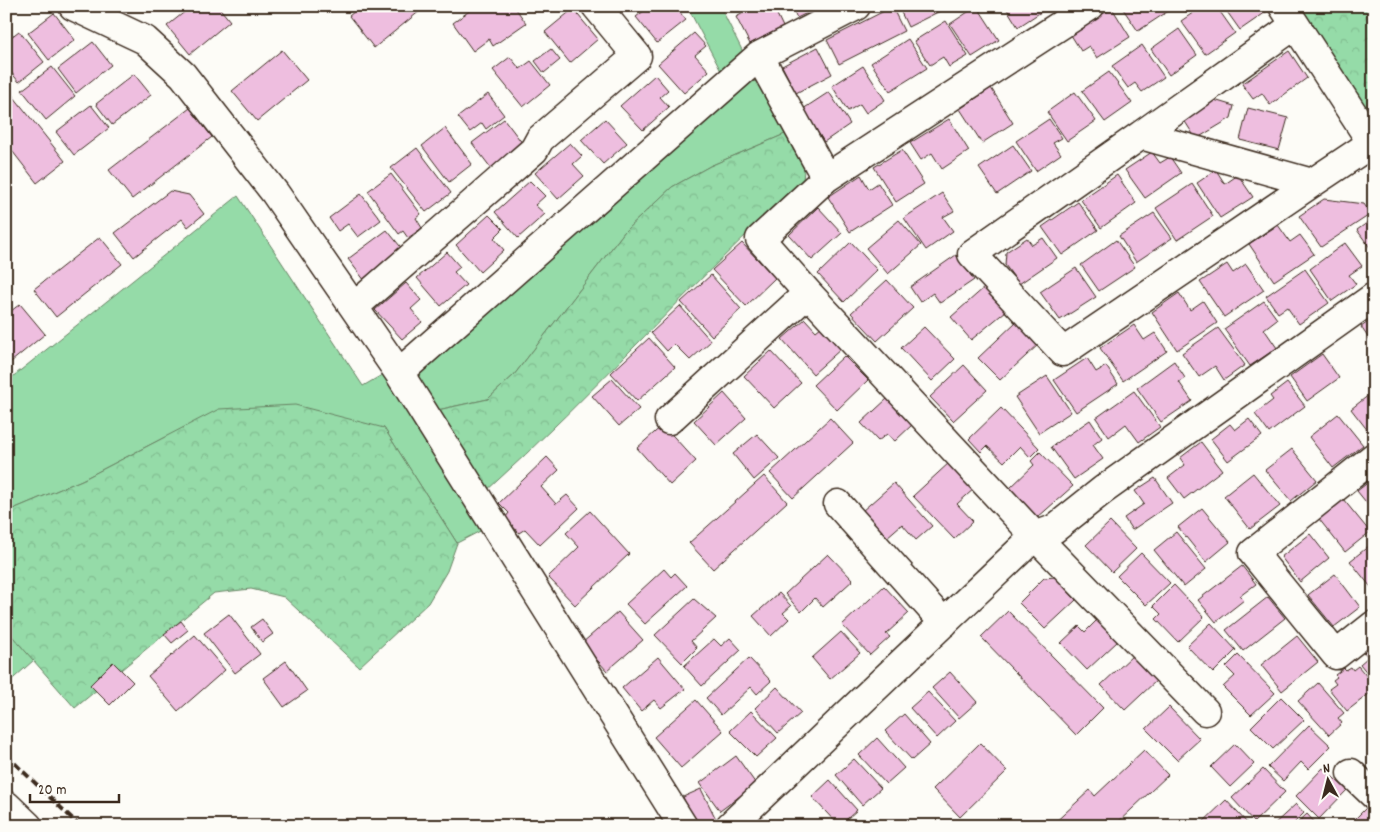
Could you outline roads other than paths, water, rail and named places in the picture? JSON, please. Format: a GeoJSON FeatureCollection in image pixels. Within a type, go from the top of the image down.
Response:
{"type":"FeatureCollection","features":[{"type":"Feature","properties":{"kind":"street"},"geometry":{"type":"LineString","coordinates":[[73,6],[145,40],[183,75],[275,193],[399,374],[675,822]]}},
{"type":"Feature","properties":{"kind":"street"},"geometry":{"type":"LineString","coordinates":[[354,307],[534,150],[540,139],[637,56],[596,6]]}},
{"type":"Feature","properties":{"kind":"street"},"geometry":{"type":"LineString","coordinates":[[399,374],[759,56],[856,6]]}},
{"type":"Feature","properties":{"kind":"street"},"geometry":{"type":"LineString","coordinates":[[1090,6],[826,178],[760,239],[808,293],[1036,536],[1205,711]]}},
{"type":"Feature","properties":{"kind":"street"},"geometry":{"type":"LineString","coordinates":[[1289,16],[1373,145],[1312,183],[1063,352],[972,254],[1141,135],[1289,16]]}},
{"type":"Feature","properties":{"kind":"street"},"geometry":{"type":"LineString","coordinates":[[759,56],[826,178]]}},
{"type":"Feature","properties":{"kind":"street"},"geometry":{"type":"LineString","coordinates":[[1141,135],[1312,183]]}},
{"type":"Feature","properties":{"kind":"street"},"geometry":{"type":"LineString","coordinates":[[669,420],[808,293]]}},
{"type":"Feature","properties":{"kind":"street"},"geometry":{"type":"LineString","coordinates":[[730,826],[1036,536],[1054,529],[1103,490],[1374,297]]}},
{"type":"Feature","properties":{"kind":"street"},"geometry":{"type":"LineString","coordinates":[[1374,458],[1253,554],[1336,655],[1374,625]]}},
{"type":"Feature","properties":{"kind":"street"},"geometry":{"type":"LineString","coordinates":[[838,504],[944,623]]}},
{"type":"Feature","properties":{"kind":"street"},"geometry":{"type":"LineString","coordinates":[[1351,773],[1374,795]]}},
{"type":"Feature","properties":{"kind":"street"},"geometry":{"type":"LineString","coordinates":[[6,805],[28,826]]}},
{"type":"Feature","properties":{"kind":"railway"},"geometry":{"type":"LineString","coordinates":[[6,755],[80,826]]}}]}
